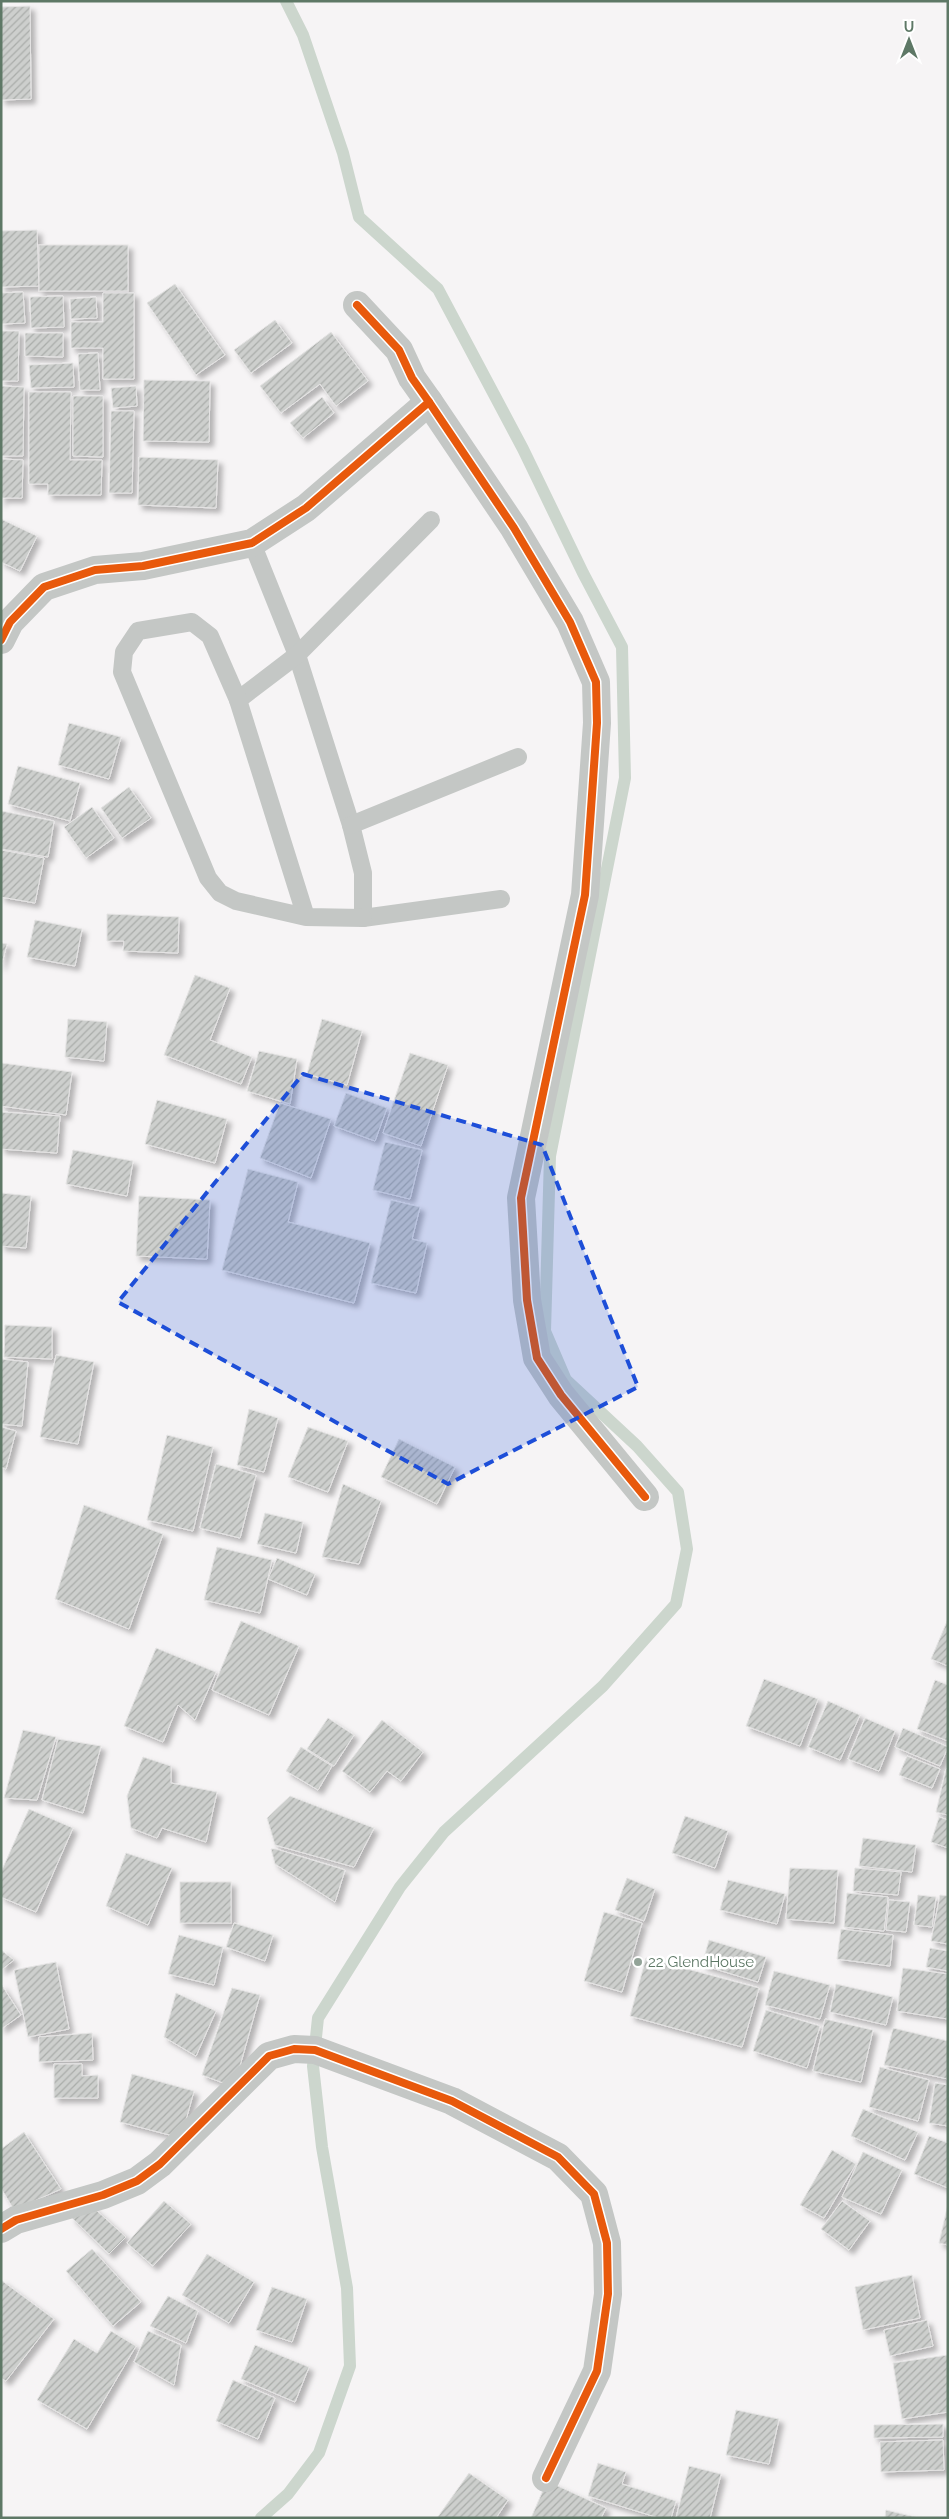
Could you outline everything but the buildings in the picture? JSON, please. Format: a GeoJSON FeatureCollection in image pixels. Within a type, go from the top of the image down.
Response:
{"type":"FeatureCollection","features":[{"type":"Feature","properties":{"kind":"street"},"geometry":{"type":"LineString","coordinates":[[357,305],[399,350],[412,378],[514,528],[570,622],[596,682],[597,724],[585,895],[521,1198],[523,1235],[527,1300],[537,1358],[561,1395],[645,1497]]}},
{"type":"Feature","properties":{"kind":"street"},"geometry":{"type":"LineString","coordinates":[[1,640],[10,622],[44,587],[95,570],[143,566],[252,543],[306,508],[429,402]]}},
{"type":"Feature","properties":{"kind":"street"},"geometry":{"type":"LineString","coordinates":[[1,2229],[16,2220],[102,2195],[137,2181],[160,2164],[269,2056],[294,2050],[316,2050],[452,2101],[558,2157],[594,2194],[607,2243],[608,2294],[597,2371],[546,2478]]}},
{"type":"Feature","properties":{"kind":"lane"},"geometry":{"type":"LineString","coordinates":[[238,700],[297,655],[432,520]]}},
{"type":"Feature","properties":{"kind":"lane"},"geometry":{"type":"LineString","coordinates":[[252,543],[297,655],[351,825],[363,873],[363,918]]}},
{"type":"Feature","properties":{"kind":"lane"},"geometry":{"type":"LineString","coordinates":[[306,917],[238,700],[210,636],[192,622],[138,631],[124,652],[122,672],[208,878],[220,893],[236,901],[306,917],[363,918],[501,899]]}},
{"type":"Feature","properties":{"kind":"lane"},"geometry":{"type":"LineString","coordinates":[[351,825],[518,757]]}},
{"type":"Feature","properties":{"kind":"highlighted area"},"geometry":{"type":"Polygon","coordinates":[[[303,1074],[542,1145],[638,1387],[448,1484],[118,1302],[303,1074]]]}},
{"type":"Feature","properties":{"kind":"waterway"},"geometry":{"type":"LineString","coordinates":[[261,2518],[288,2494],[319,2453],[350,2366],[347,2288],[322,2147],[313,2066],[318,2018],[400,1887],[444,1832],[603,1686],[676,1604],[687,1549],[678,1492],[637,1446],[566,1380],[545,1331],[550,1156],[625,778],[622,647],[583,573],[523,449],[438,289],[359,217],[343,153],[303,35],[286,1]]}},
{"type":"Feature","properties":{"kind":"cycle path"},"geometry":{"type":"LineString","coordinates":[[1,640],[10,622],[44,587],[95,570],[143,566],[252,543],[306,508],[429,402],[412,378],[399,350],[357,305]]}},
{"type":"Feature","properties":{"kind":"cycle path"},"geometry":{"type":"LineString","coordinates":[[429,402],[514,528],[570,622],[596,682],[597,723],[585,895],[521,1198],[527,1300],[537,1358],[561,1395],[645,1497]]}},
{"type":"Feature","properties":{"kind":"cycle path"},"geometry":{"type":"LineString","coordinates":[[1,2229],[16,2220],[103,2195],[137,2181],[160,2164],[269,2056],[294,2049],[315,2050],[452,2101],[558,2157],[594,2194],[607,2243],[608,2294],[597,2371],[546,2478]]}},
{"type":"Feature","properties":{"kind":"place","name":"22 GlendHouse"},"geometry":{"type":"Point","coordinates":[638,1962]}}]}
